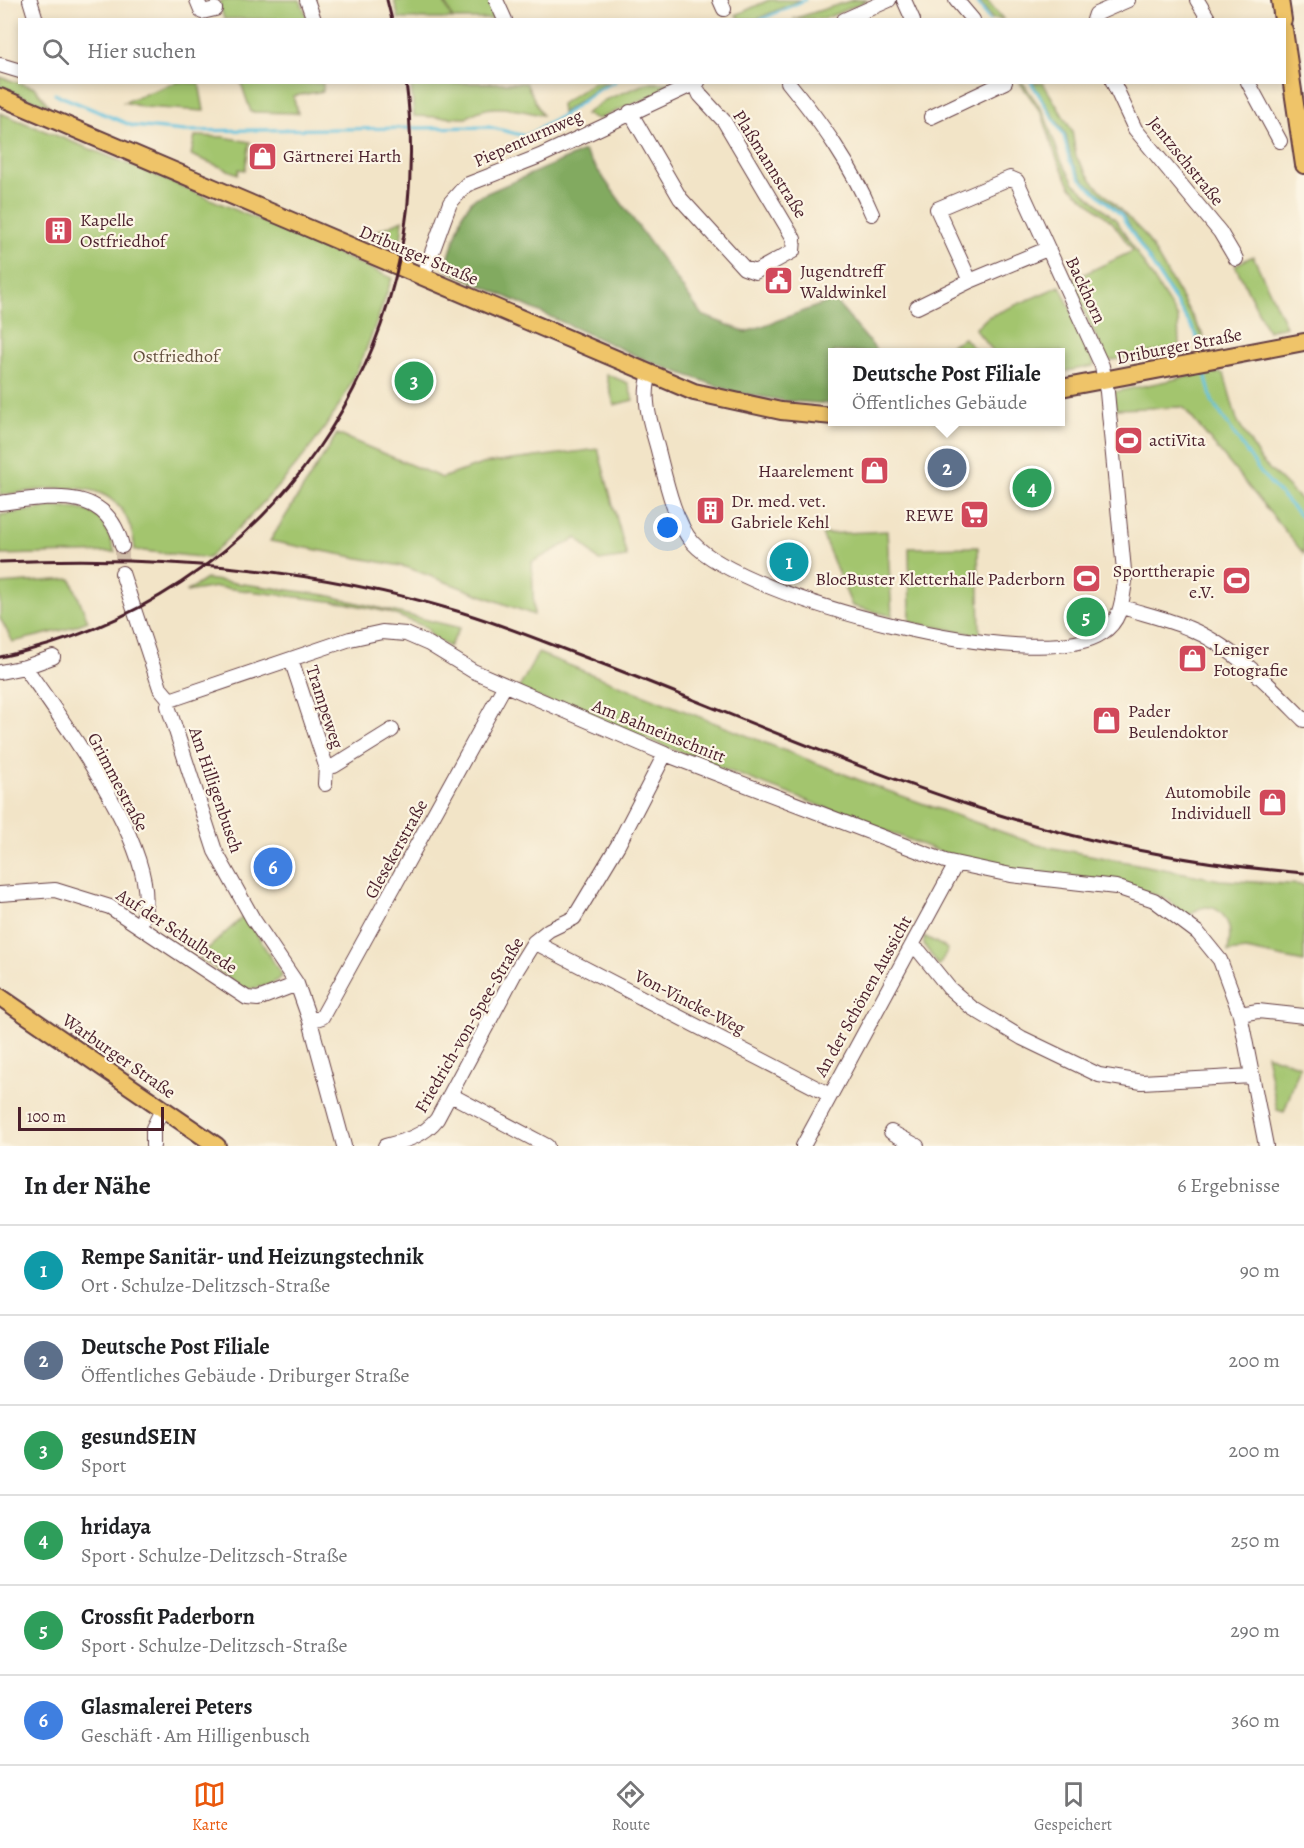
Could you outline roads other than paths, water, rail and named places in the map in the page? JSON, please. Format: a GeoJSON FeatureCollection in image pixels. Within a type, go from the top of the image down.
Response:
{"type":"FeatureCollection","features":[{"type":"Feature","properties":{"kind":"main road"},"geometry":{"type":"LineString","coordinates":[[1280,0],[1283,18]]}},
{"type":"Feature","properties":{"kind":"main road"},"geometry":{"type":"LineString","coordinates":[[1286,44],[1304,165]]}},
{"type":"Feature","properties":{"kind":"main road","name":"Driburger Straße"},"geometry":{"type":"LineString","coordinates":[[0,97],[694,392],[781,411],[828,416]]}},
{"type":"Feature","properties":{"kind":"main road","name":"Driburger Straße"},"geometry":{"type":"LineString","coordinates":[[1065,387],[1304,342]]}},
{"type":"Feature","properties":{"kind":"main road","name":"Warburger Straße"},"geometry":{"type":"LineString","coordinates":[[0,997],[217,1146]]}},
{"type":"Feature","properties":{"kind":"street"},"geometry":{"type":"LineString","coordinates":[[30,0],[35,18]]}},
{"type":"Feature","properties":{"kind":"street"},"geometry":{"type":"LineString","coordinates":[[197,0],[202,12],[215,9]]}},
{"type":"Feature","properties":{"kind":"street"},"geometry":{"type":"LineString","coordinates":[[307,0],[313,18]]}},
{"type":"Feature","properties":{"kind":"street"},"geometry":{"type":"LineString","coordinates":[[496,0],[504,18]]}},
{"type":"Feature","properties":{"kind":"street"},"geometry":{"type":"LineString","coordinates":[[848,18],[889,0]]}},
{"type":"Feature","properties":{"kind":"street"},"geometry":{"type":"LineString","coordinates":[[904,0],[912,18]]}},
{"type":"Feature","properties":{"kind":"street"},"geometry":{"type":"LineString","coordinates":[[956,0],[971,18]]}},
{"type":"Feature","properties":{"kind":"street"},"geometry":{"type":"LineString","coordinates":[[1095,18],[1096,14],[1128,0]]}},
{"type":"Feature","properties":{"kind":"street"},"geometry":{"type":"LineString","coordinates":[[1197,0],[1208,18]]}},
{"type":"Feature","properties":{"kind":"street"},"geometry":{"type":"LineString","coordinates":[[0,65],[18,70]]}},
{"type":"Feature","properties":{"kind":"street","name":"Piepenturmweg"},"geometry":{"type":"LineString","coordinates":[[423,277],[450,203],[466,185],[540,156],[694,84]]}},
{"type":"Feature","properties":{"kind":"street","name":"Plaßmannstraße"},"geometry":{"type":"LineString","coordinates":[[630,112],[680,198],[744,268],[755,272],[793,251],[794,238],[724,121],[700,95],[696,84]]}},
{"type":"Feature","properties":{"kind":"street"},"geometry":{"type":"LineString","coordinates":[[790,84],[842,153],[860,185],[872,214]]}},
{"type":"Feature","properties":{"kind":"street"},"geometry":{"type":"LineString","coordinates":[[931,117],[1001,84]]}},
{"type":"Feature","properties":{"kind":"street","name":"Jentzschstraße"},"geometry":{"type":"LineString","coordinates":[[1114,84],[1135,129],[1220,232],[1236,259]]}},
{"type":"Feature","properties":{"kind":"street"},"geometry":{"type":"LineString","coordinates":[[1249,84],[1280,141]]}},
{"type":"Feature","properties":{"kind":"street","name":"Backhorn"},"geometry":{"type":"LineString","coordinates":[[970,281],[937,209],[1007,179],[1017,181],[1102,366],[1106,380],[1125,582],[1122,607]]}},
{"type":"Feature","properties":{"kind":"street","name":"Backhorn"},"geometry":{"type":"LineString","coordinates":[[917,307],[970,281],[1047,249]]}},
{"type":"Feature","properties":{"kind":"street"},"geometry":{"type":"LineString","coordinates":[[650,375],[647,384],[648,412],[668,490],[677,513],[693,543],[727,568],[842,611],[929,635],[981,643],[1035,645],[1081,641],[1101,634],[1111,626],[1122,607],[1190,628],[1251,669],[1304,720]]}},
{"type":"Feature","properties":{"kind":"street"},"geometry":{"type":"LineString","coordinates":[[0,503],[52,497],[85,500],[116,526],[122,546]]}},
{"type":"Feature","properties":{"kind":"street","name":"Am Hilligenbusch"},"geometry":{"type":"LineString","coordinates":[[122,573],[160,688],[170,700],[168,706],[215,850],[254,919],[297,984],[310,1021],[344,1146]]}},
{"type":"Feature","properties":{"kind":"street","name":"Am Bahneinschnitt"},"geometry":{"type":"LineString","coordinates":[[170,700],[370,634],[394,632],[420,639],[473,671],[665,754],[956,864],[1011,875],[1116,887],[1164,905],[1198,933],[1218,956],[1240,1014],[1266,1146]]}},
{"type":"Feature","properties":{"kind":"street"},"geometry":{"type":"LineString","coordinates":[[0,672],[26,667],[53,657]]}},
{"type":"Feature","properties":{"kind":"street","name":"Trampeweg"},"geometry":{"type":"LineString","coordinates":[[291,659],[326,766],[325,784]]}},
{"type":"Feature","properties":{"kind":"street","name":"Grimmestraße"},"geometry":{"type":"LineString","coordinates":[[26,667],[78,744],[124,826],[146,884],[145,915],[140,925]]}},
{"type":"Feature","properties":{"kind":"street","name":"Glesekerstraße"},"geometry":{"type":"LineString","coordinates":[[310,1021],[322,1017],[505,685]]}},
{"type":"Feature","properties":{"kind":"street","name":"Trampeweg"},"geometry":{"type":"LineString","coordinates":[[326,766],[334,766],[392,730]]}},
{"type":"Feature","properties":{"kind":"street","name":"Friedrich-von-Spee-Straße"},"geometry":{"type":"LineString","coordinates":[[385,1146],[409,1143],[429,1130],[451,1095],[503,992],[534,942],[549,930],[574,918],[618,845],[665,754]]}},
{"type":"Feature","properties":{"kind":"street","name":"An der Schönen Aussicht"},"geometry":{"type":"LineString","coordinates":[[803,1146],[956,864]]}},
{"type":"Feature","properties":{"kind":"street","name":"Auf der Schulbrede"},"geometry":{"type":"LineString","coordinates":[[0,894],[55,890],[110,907],[247,998],[258,999],[297,984]]}},
{"type":"Feature","properties":{"kind":"street","name":"Von-Vincke-Weg"},"geometry":{"type":"LineString","coordinates":[[534,942],[830,1095]]}},
{"type":"Feature","properties":{"kind":"street"},"geometry":{"type":"LineString","coordinates":[[913,947],[920,952],[949,988],[972,1008],[1022,1038],[1099,1075],[1142,1082],[1252,1076]]}},
{"type":"Feature","properties":{"kind":"street"},"geometry":{"type":"LineString","coordinates":[[1240,1014],[1258,1011],[1304,1016]]}},
{"type":"Feature","properties":{"kind":"street"},"geometry":{"type":"LineString","coordinates":[[451,1095],[547,1146]]}},
{"type":"Feature","properties":{"kind":"street"},"geometry":{"type":"LineString","coordinates":[[153,1146],[153,1128],[162,1110]]}},
{"type":"Feature","properties":{"kind":"street"},"geometry":{"type":"LineString","coordinates":[[891,1132],[917,1146]]}},
{"type":"Feature","properties":{"kind":"waterway"},"geometry":{"type":"LineString","coordinates":[[764,18],[805,0]]}},
{"type":"Feature","properties":{"kind":"waterway"},"geometry":{"type":"LineString","coordinates":[[976,0],[988,18]]}},
{"type":"Feature","properties":{"kind":"waterway"},"geometry":{"type":"LineString","coordinates":[[55,94],[133,126],[184,131],[489,127],[525,136],[562,116],[599,89],[610,84]]}},
{"type":"Feature","properties":{"kind":"waterway"},"geometry":{"type":"LineString","coordinates":[[1032,84],[1064,136],[1069,159],[1081,179],[1121,215],[1196,334],[1201,356]]}},
{"type":"Feature","properties":{"kind":"waterway"},"geometry":{"type":"LineString","coordinates":[[1203,365],[1212,401],[1260,472],[1304,520]]}},
{"type":"Feature","properties":{"kind":"tunnel"},"geometry":{"type":"LineString","coordinates":[[122,546],[122,573]]}},
{"type":"Feature","properties":{"kind":"railway"},"geometry":{"type":"LineString","coordinates":[[387,0],[392,18]]}},
{"type":"Feature","properties":{"kind":"railway"},"geometry":{"type":"LineString","coordinates":[[0,657],[96,628],[181,582],[255,523],[317,450],[364,368],[395,278],[410,182],[406,84]]}},
{"type":"Feature","properties":{"kind":"railway"},"geometry":{"type":"LineString","coordinates":[[0,562],[115,561],[231,567],[288,574],[401,596],[503,626],[877,773],[978,808],[1098,842],[1180,858],[1304,873]]}},
{"type":"Feature","properties":{"kind":"place","name":"Gärtnerei Harth"},"geometry":{"type":"Point","coordinates":[262,156]}},
{"type":"Feature","properties":{"kind":"place","name":"Kapelle Ostfriedhof"},"geometry":{"type":"Point","coordinates":[59,230]}},
{"type":"Feature","properties":{"kind":"place","name":"Jugendtreff Waldwinkel"},"geometry":{"type":"Point","coordinates":[779,281]}},
{"type":"Feature","properties":{"kind":"place","name":"gesundSEIN"},"geometry":{"type":"Point","coordinates":[414,381]}},
{"type":"Feature","properties":{"kind":"place","name":"actiVita"},"geometry":{"type":"Point","coordinates":[1128,440]}},
{"type":"Feature","properties":{"kind":"place","name":"Deutsche Post Filiale"},"geometry":{"type":"Point","coordinates":[947,468]}},
{"type":"Feature","properties":{"kind":"place","name":"Haarelement"},"geometry":{"type":"Point","coordinates":[875,471]}},
{"type":"Feature","properties":{"kind":"place","name":"hridaya"},"geometry":{"type":"Point","coordinates":[1032,488]}},
{"type":"Feature","properties":{"kind":"place","name":"Dr. med. vet. Gabriele Kehl"},"geometry":{"type":"Point","coordinates":[710,511]}},
{"type":"Feature","properties":{"kind":"place","name":"REWE"},"geometry":{"type":"Point","coordinates":[975,515]}},
{"type":"Feature","properties":{"kind":"place","name":"Rempe Sanitär- und Heizungstechnik"},"geometry":{"type":"Point","coordinates":[789,562]}},
{"type":"Feature","properties":{"kind":"place","name":"BlocBuster Kletterhalle Paderborn"},"geometry":{"type":"Point","coordinates":[1086,579]}},
{"type":"Feature","properties":{"kind":"place","name":"Sporttherapie e.V."},"geometry":{"type":"Point","coordinates":[1236,581]}},
{"type":"Feature","properties":{"kind":"place","name":"Crossfit Paderborn"},"geometry":{"type":"Point","coordinates":[1086,617]}},
{"type":"Feature","properties":{"kind":"place","name":"Leniger Fotografie"},"geometry":{"type":"Point","coordinates":[1192,659]}},
{"type":"Feature","properties":{"kind":"place","name":"Pader Beulendoktor"},"geometry":{"type":"Point","coordinates":[1107,721]}},
{"type":"Feature","properties":{"kind":"place","name":"Automobile Individuell"},"geometry":{"type":"Point","coordinates":[1272,802]}},
{"type":"Feature","properties":{"kind":"place","name":"Glasmalerei Peters"},"geometry":{"type":"Point","coordinates":[273,867]}},
{"type":"Feature","properties":{"kind":"park label","name":"Ostfriedhof"},"geometry":{"type":"Point","coordinates":[176,356]}}]}
